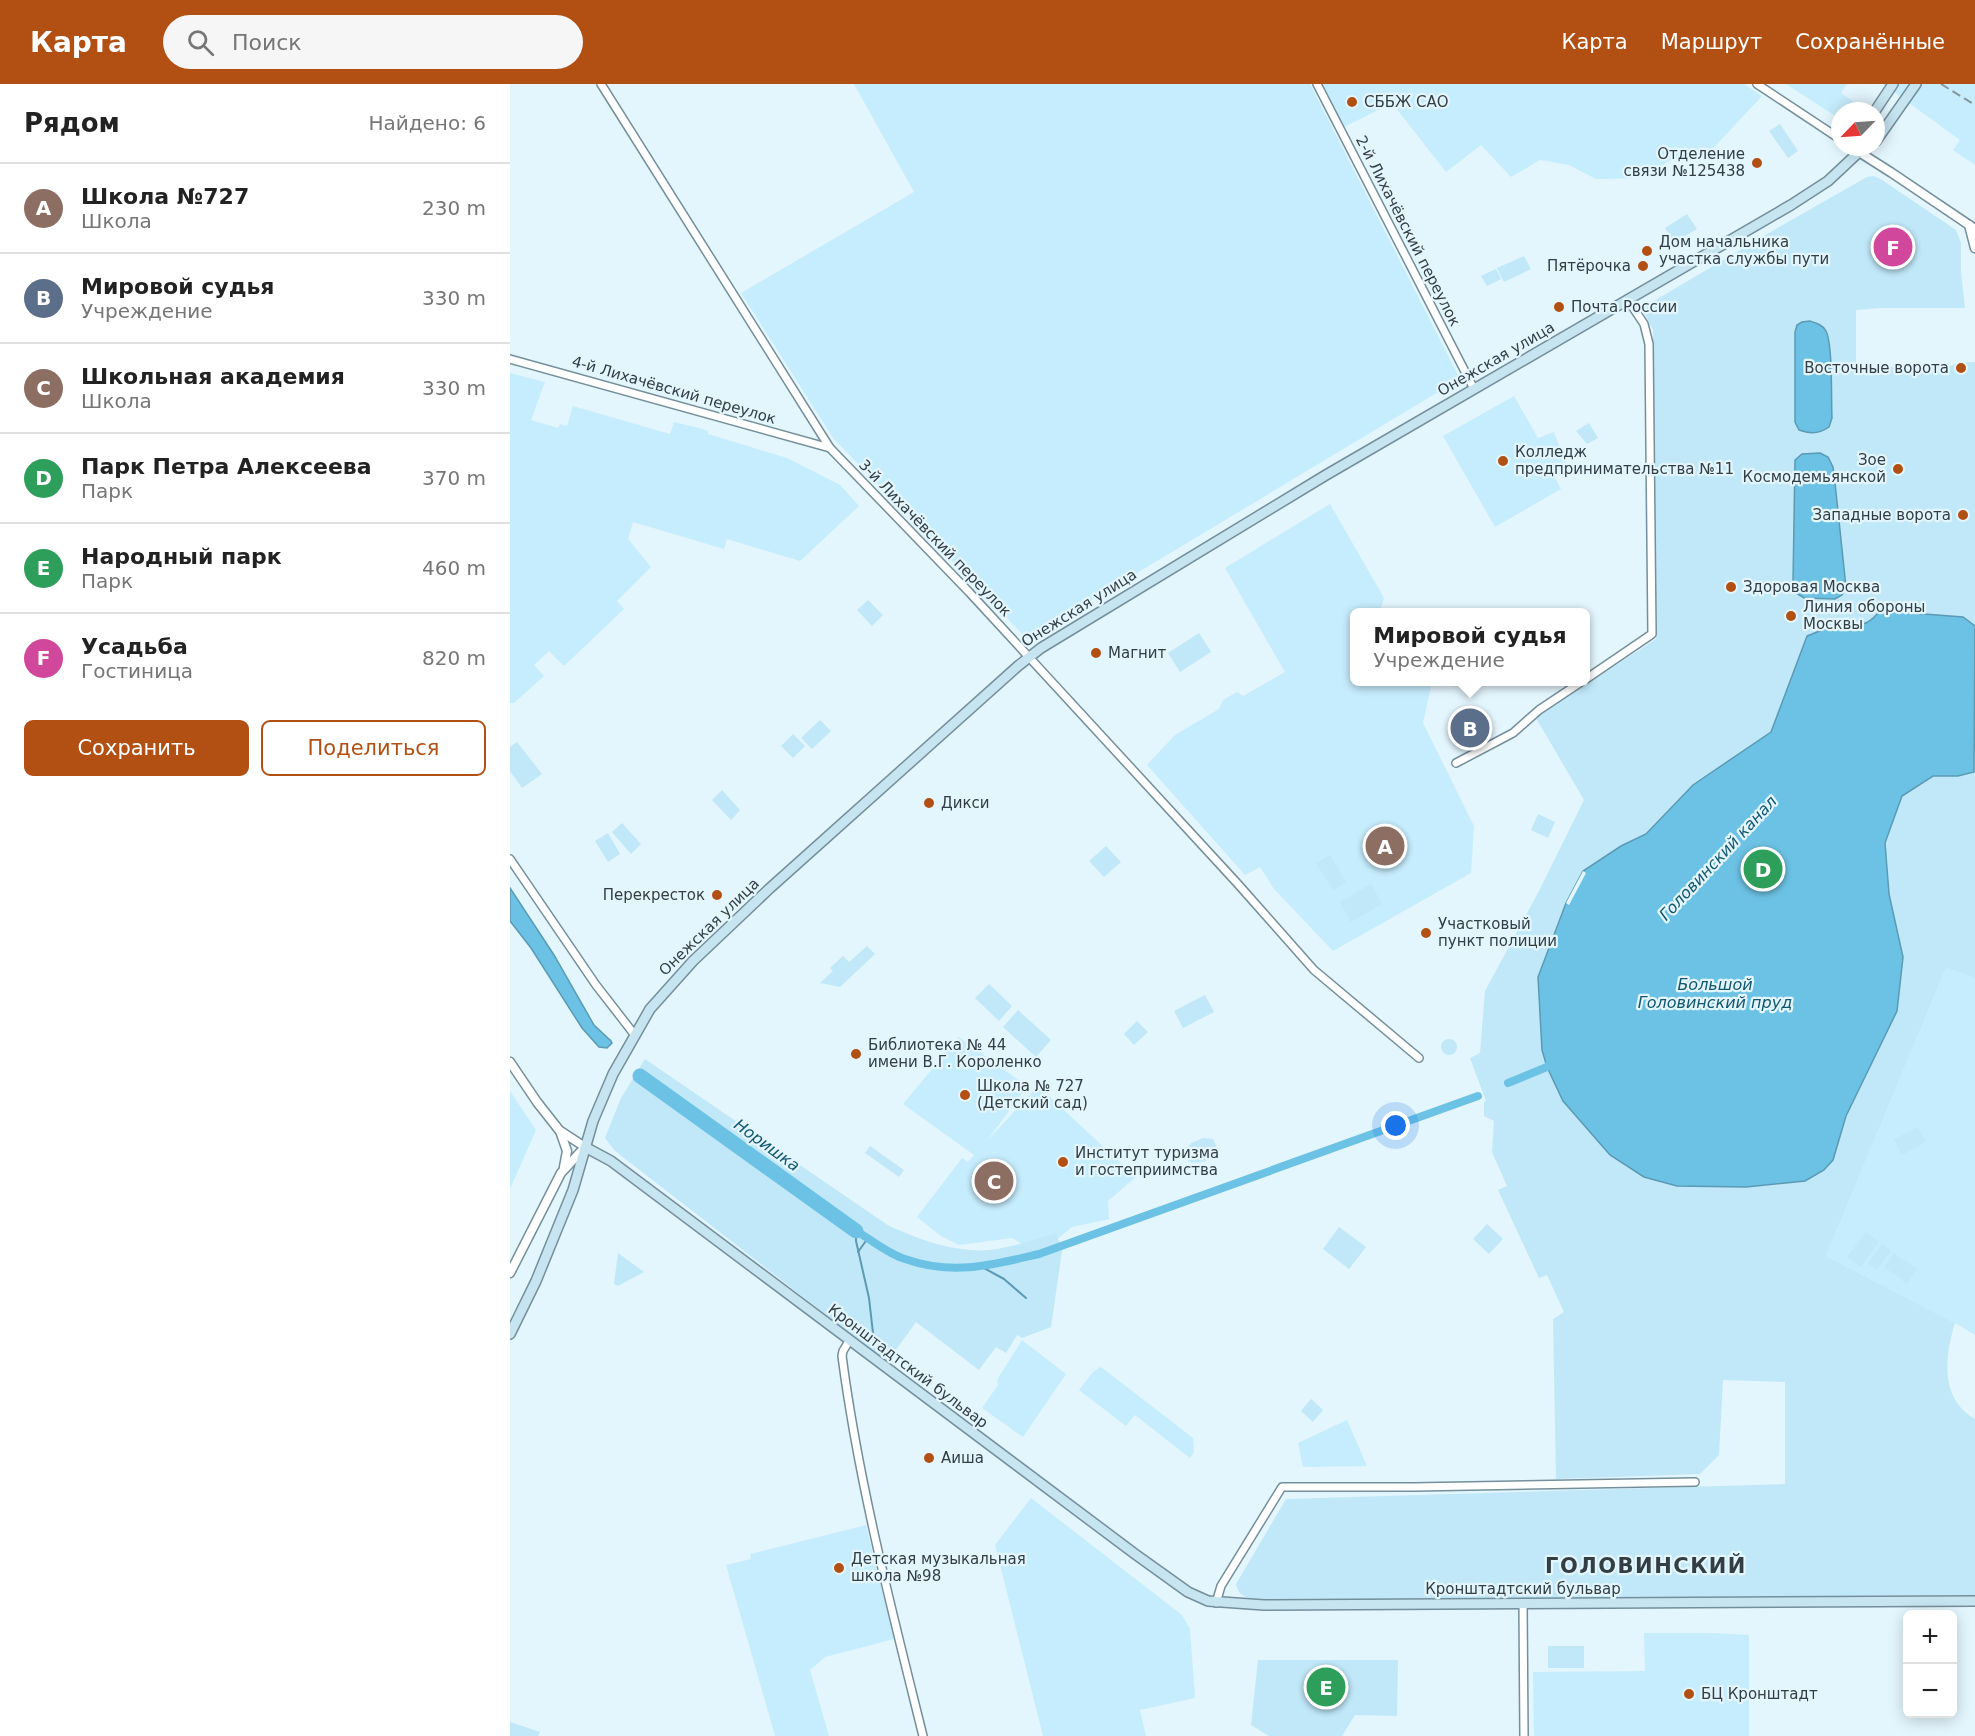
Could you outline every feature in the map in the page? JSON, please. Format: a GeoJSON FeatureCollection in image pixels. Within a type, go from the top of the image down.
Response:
{"type":"FeatureCollection","features":[{"type":"Feature","properties":{"kind":"main road"},"geometry":{"type":"LineString","coordinates":[[1881,102],[1893,84]]}},
{"type":"Feature","properties":{"kind":"main road"},"geometry":{"type":"LineString","coordinates":[[1885,130],[1916,84]]}},
{"type":"Feature","properties":{"kind":"main road","name":"Онежская улица"},"geometry":{"type":"LineString","coordinates":[[510,1334],[536,1281],[573,1190],[585,1147],[613,1074],[650,1009],[693,961],[769,890],[1028,657],[1316,481],[1807,195],[1845,167],[1852,156]]}},
{"type":"Feature","properties":{"kind":"main road","name":"Кронштадтский бульвар"},"geometry":{"type":"LineString","coordinates":[[585,1147],[611,1161],[1135,1554],[1188,1592],[1208,1601],[1264,1605],[1975,1601]]}},
{"type":"Feature","properties":{"kind":"street","name":"3-й Лихачёвский переулок"},"geometry":{"type":"LineString","coordinates":[[601,84],[830,448],[969,592],[1314,970],[1419,1058]]}},
{"type":"Feature","properties":{"kind":"street","name":"2-й Лихачёвский переулок"},"geometry":{"type":"LineString","coordinates":[[1317,84],[1474,389]]}},
{"type":"Feature","properties":{"kind":"street"},"geometry":{"type":"LineString","coordinates":[[1757,84],[1831,134]]}},
{"type":"Feature","properties":{"kind":"street"},"geometry":{"type":"LineString","coordinates":[[1867,156],[1972,227],[1975,248]]}},
{"type":"Feature","properties":{"kind":"street"},"geometry":{"type":"LineString","coordinates":[[1590,676],[1652,634],[1649,344],[1644,324],[1628,300]]}},
{"type":"Feature","properties":{"kind":"street","name":"4-й Лихачёвский переулок"},"geometry":{"type":"LineString","coordinates":[[510,358],[830,448]]}},
{"type":"Feature","properties":{"kind":"street"},"geometry":{"type":"LineString","coordinates":[[1456,763],[1512,733],[1539,710],[1574,686]]}},
{"type":"Feature","properties":{"kind":"street"},"geometry":{"type":"LineString","coordinates":[[510,859],[596,985],[634,1034]]}},
{"type":"Feature","properties":{"kind":"street"},"geometry":{"type":"LineString","coordinates":[[510,1062],[559,1130],[567,1151],[567,1159],[561,1173],[510,1273]]}},
{"type":"Feature","properties":{"kind":"street"},"geometry":{"type":"LineString","coordinates":[[559,1130],[585,1147],[561,1173]]}},
{"type":"Feature","properties":{"kind":"street"},"geometry":{"type":"LineString","coordinates":[[849,1341],[842,1356],[849,1404],[880,1562],[923,1736]]}},
{"type":"Feature","properties":{"kind":"street"},"geometry":{"type":"LineString","coordinates":[[1216,1603],[1221,1586],[1282,1487],[1695,1482]]}},
{"type":"Feature","properties":{"kind":"street"},"geometry":{"type":"LineString","coordinates":[[1523,1605],[1524,1736]]}},
{"type":"Feature","properties":{"kind":"shaded area"},"geometry":{"type":"Polygon","coordinates":[[[854,84],[1310,84],[1460,379],[1027,639],[833,438],[741,293],[914,192],[854,84]]]}},
{"type":"Feature","properties":{"kind":"shaded area"},"geometry":{"type":"Polygon","coordinates":[[[1322,84],[1744,84],[1762,96],[1704,158],[1674,158],[1642,178],[1596,179],[1569,165],[1540,160],[1511,177],[1481,145],[1446,172],[1392,103],[1344,127],[1322,84]]]}},
{"type":"Feature","properties":{"kind":"shaded area"},"geometry":{"type":"Polygon","coordinates":[[[1786,84],[1847,84],[1841,93],[1854,102],[1831,102],[1831,113],[1786,84]]]}},
{"type":"Feature","properties":{"kind":"shaded area"},"geometry":{"type":"Polygon","coordinates":[[[1883,84],[1975,84],[1975,165],[1953,150],[1960,140],[1883,84]]]}},
{"type":"Feature","properties":{"kind":"shaded area"},"geometry":{"type":"Polygon","coordinates":[[[1780,124],[1798,151],[1788,158],[1769,131],[1780,124]]]}},
{"type":"Feature","properties":{"kind":"shaded area"},"geometry":{"type":"Polygon","coordinates":[[[1874,176],[1882,180],[1956,230],[1961,243],[1965,308],[1856,310],[1856,366],[1947,368],[1956,363],[1975,362],[1975,978],[1946,968],[1826,1256],[1955,1323],[1947,1362],[1950,1388],[1955,1400],[1963,1410],[1975,1419],[1975,1595],[1273,1600],[1245,1597],[1236,1584],[1286,1499],[1785,1484],[1785,1382],[1723,1380],[1719,1455],[1700,1474],[1556,1479],[1553,1319],[1564,1312],[1547,1275],[1539,1278],[1498,1190],[1507,1186],[1492,1152],[1494,1121],[1484,1116],[1484,1102],[1486,1101],[1470,1058],[1480,1053],[1485,991],[1539,891],[1584,800],[1536,718],[1585,686],[1590,686],[1590,682],[1656,639],[1653,330],[1642,308],[1867,177],[1874,176]]]}},
{"type":"Feature","properties":{"kind":"shaded area"},"geometry":{"type":"Polygon","coordinates":[[[1687,214],[1697,229],[1674,243],[1665,228],[1687,214]]]}},
{"type":"Feature","properties":{"kind":"shaded area"},"geometry":{"type":"Polygon","coordinates":[[[1524,256],[1531,269],[1504,282],[1497,268],[1524,256]]]}},
{"type":"Feature","properties":{"kind":"shaded area"},"geometry":{"type":"Polygon","coordinates":[[[1496,269],[1501,279],[1487,286],[1481,276],[1496,269]]]}},
{"type":"Feature","properties":{"kind":"shaded area"},"geometry":{"type":"Polygon","coordinates":[[[510,373],[545,382],[531,420],[558,428],[560,424],[567,426],[573,406],[670,434],[674,422],[699,428],[708,431],[708,434],[787,458],[840,485],[859,506],[800,561],[727,539],[724,549],[633,522],[628,539],[651,567],[617,601],[624,609],[564,666],[549,651],[534,665],[544,676],[514,703],[510,703],[510,373]]]}},
{"type":"Feature","properties":{"kind":"shaded area","name":"Колледж предпринимательства №11"},"geometry":{"type":"Polygon","coordinates":[[[1514,396],[1538,438],[1554,432],[1568,468],[1553,474],[1561,489],[1495,527],[1443,436],[1514,396]]]}},
{"type":"Feature","properties":{"kind":"shaded area"},"geometry":{"type":"Polygon","coordinates":[[[1589,423],[1598,438],[1587,444],[1576,431],[1589,423]]]}},
{"type":"Feature","properties":{"kind":"shaded area"},"geometry":{"type":"Polygon","coordinates":[[[1330,504],[1384,598],[1381,608],[1350,608],[1350,686],[1431,686],[1423,723],[1474,826],[1471,873],[1333,951],[1274,889],[1260,867],[1245,875],[1147,765],[1175,735],[1219,709],[1223,700],[1237,692],[1243,696],[1285,672],[1225,568],[1330,504]]]}},
{"type":"Feature","properties":{"kind":"shaded area"},"geometry":{"type":"Polygon","coordinates":[[[868,600],[883,615],[872,626],[857,610],[868,600]]]}},
{"type":"Feature","properties":{"kind":"shaded area"},"geometry":{"type":"Polygon","coordinates":[[[1199,633],[1211,652],[1180,672],[1168,653],[1199,633]]]}},
{"type":"Feature","properties":{"kind":"shaded area"},"geometry":{"type":"Polygon","coordinates":[[[820,720],[831,731],[812,749],[801,738],[820,720]]]}},
{"type":"Feature","properties":{"kind":"shaded area"},"geometry":{"type":"Polygon","coordinates":[[[793,734],[805,746],[793,758],[781,746],[793,734]]]}},
{"type":"Feature","properties":{"kind":"shaded area"},"geometry":{"type":"Polygon","coordinates":[[[517,742],[542,774],[522,788],[510,771],[510,747],[517,742]]]}},
{"type":"Feature","properties":{"kind":"shaded area"},"geometry":{"type":"Polygon","coordinates":[[[722,790],[740,810],[731,820],[712,800],[722,790]]]}},
{"type":"Feature","properties":{"kind":"shaded area"},"geometry":{"type":"Polygon","coordinates":[[[1538,814],[1555,822],[1548,838],[1531,830],[1538,814]]]}},
{"type":"Feature","properties":{"kind":"shaded area"},"geometry":{"type":"Polygon","coordinates":[[[622,823],[641,844],[631,854],[612,832],[622,823]]]}},
{"type":"Feature","properties":{"kind":"shaded area"},"geometry":{"type":"Polygon","coordinates":[[[608,833],[620,854],[608,862],[595,841],[608,833]]]}},
{"type":"Feature","properties":{"kind":"shaded area"},"geometry":{"type":"Polygon","coordinates":[[[1106,846],[1121,862],[1104,877],[1089,861],[1106,846]]]}},
{"type":"Feature","properties":{"kind":"shaded area"},"geometry":{"type":"Polygon","coordinates":[[[1330,855],[1346,882],[1333,890],[1316,863],[1330,855]]]}},
{"type":"Feature","properties":{"kind":"shaded area"},"geometry":{"type":"Polygon","coordinates":[[[1371,884],[1382,904],[1351,922],[1340,902],[1371,884]]]}},
{"type":"Feature","properties":{"kind":"shaded area"},"geometry":{"type":"Polygon","coordinates":[[[867,946],[875,954],[840,987],[820,983],[833,971],[830,968],[843,956],[849,962],[867,946]]]}},
{"type":"Feature","properties":{"kind":"shaded area"},"geometry":{"type":"Polygon","coordinates":[[[1946,968],[1975,978],[1975,1335],[1826,1256],[1946,968]]]}},
{"type":"Feature","properties":{"kind":"shaded area"},"geometry":{"type":"Polygon","coordinates":[[[989,984],[1012,1006],[999,1021],[975,998],[989,984]]]}},
{"type":"Feature","properties":{"kind":"shaded area"},"geometry":{"type":"Polygon","coordinates":[[[1205,995],[1214,1012],[1183,1028],[1174,1011],[1205,995]]]}},
{"type":"Feature","properties":{"kind":"shaded area"},"geometry":{"type":"Polygon","coordinates":[[[1018,1010],[1051,1040],[1036,1057],[1003,1027],[1018,1010]]]}},
{"type":"Feature","properties":{"kind":"shaded area"},"geometry":{"type":"Polygon","coordinates":[[[1137,1021],[1148,1032],[1134,1045],[1124,1034],[1137,1021]]]}},
{"type":"Feature","properties":{"kind":"shaded area"},"geometry":{"type":"Polygon","coordinates":[[[959,1037],[1027,1086],[987,1141],[1038,1086],[1136,1177],[1108,1201],[1109,1219],[1072,1227],[1039,1254],[1012,1238],[959,1245],[941,1236],[917,1217],[962,1158],[968,1162],[974,1155],[903,1104],[959,1037]]]}},
{"type":"Feature","properties":{"kind":"shaded area"},"geometry":{"type":"Polygon","coordinates":[[[1446,1039],[1452,1039],[1457,1047],[1455,1053],[1446,1055],[1441,1050],[1441,1044],[1446,1039]]]}},
{"type":"Feature","properties":{"kind":"shaded area"},"geometry":{"type":"Polygon","coordinates":[[[645,1059],[889,1226],[939,1244],[960,1249],[981,1250],[1014,1246],[1056,1233],[1062,1251],[1051,1327],[1022,1338],[1017,1335],[1006,1353],[996,1347],[979,1370],[916,1322],[887,1362],[615,1151],[605,1138],[621,1098],[645,1059]]]}},
{"type":"Feature","properties":{"kind":"shaded area"},"geometry":{"type":"Polygon","coordinates":[[[510,1091],[536,1130],[510,1189],[510,1091]]]}},
{"type":"Feature","properties":{"kind":"shaded area"},"geometry":{"type":"Polygon","coordinates":[[[1918,1127],[1926,1142],[1902,1155],[1894,1139],[1918,1127]]]}},
{"type":"Feature","properties":{"kind":"shaded area"},"geometry":{"type":"Polygon","coordinates":[[[1203,1138],[1213,1139],[1218,1150],[1205,1161],[1189,1162],[1184,1152],[1191,1143],[1203,1138]]]}},
{"type":"Feature","properties":{"kind":"shaded area"},"geometry":{"type":"Polygon","coordinates":[[[870,1146],[904,1170],[899,1177],[865,1153],[870,1146]]]}},
{"type":"Feature","properties":{"kind":"shaded area"},"geometry":{"type":"Polygon","coordinates":[[[1487,1224],[1503,1239],[1489,1254],[1473,1239],[1487,1224]]]}},
{"type":"Feature","properties":{"kind":"shaded area"},"geometry":{"type":"Polygon","coordinates":[[[1339,1227],[1366,1247],[1349,1269],[1323,1249],[1339,1227]]]}},
{"type":"Feature","properties":{"kind":"shaded area"},"geometry":{"type":"Polygon","coordinates":[[[1866,1232],[1879,1242],[1861,1267],[1847,1257],[1866,1232]]]}},
{"type":"Feature","properties":{"kind":"shaded area"},"geometry":{"type":"Polygon","coordinates":[[[1882,1244],[1891,1251],[1877,1270],[1868,1263],[1882,1244]]]}},
{"type":"Feature","properties":{"kind":"shaded area"},"geometry":{"type":"Polygon","coordinates":[[[618,1253],[644,1272],[618,1286],[614,1284],[618,1253]]]}},
{"type":"Feature","properties":{"kind":"shaded area"},"geometry":{"type":"Polygon","coordinates":[[[1894,1253],[1917,1269],[1907,1284],[1884,1267],[1894,1253]]]}},
{"type":"Feature","properties":{"kind":"shaded area"},"geometry":{"type":"Polygon","coordinates":[[[1022,1340],[1066,1374],[1023,1437],[982,1408],[998,1385],[997,1380],[1022,1340]]]}},
{"type":"Feature","properties":{"kind":"shaded area"},"geometry":{"type":"Polygon","coordinates":[[[1101,1367],[1193,1438],[1194,1452],[1190,1458],[1135,1415],[1126,1426],[1079,1390],[1093,1372],[1101,1367]]]}},
{"type":"Feature","properties":{"kind":"shaded area"},"geometry":{"type":"Polygon","coordinates":[[[1311,1399],[1323,1410],[1313,1422],[1301,1411],[1311,1399]]]}},
{"type":"Feature","properties":{"kind":"shaded area"},"geometry":{"type":"Polygon","coordinates":[[[1347,1420],[1367,1466],[1303,1467],[1298,1443],[1347,1420]]]}},
{"type":"Feature","properties":{"kind":"shaded area"},"geometry":{"type":"Polygon","coordinates":[[[1031,1498],[1182,1615],[1190,1629],[1195,1698],[1140,1710],[1146,1736],[1043,1736],[995,1545],[1031,1498]]]}},
{"type":"Feature","properties":{"kind":"shaded area"},"geometry":{"type":"Polygon","coordinates":[[[866,1525],[894,1639],[825,1657],[810,1670],[829,1736],[775,1736],[726,1565],[751,1559],[750,1554],[866,1525]]]}},
{"type":"Feature","properties":{"kind":"shaded area"},"geometry":{"type":"Polygon","coordinates":[[[1644,1633],[1749,1635],[1749,1736],[1534,1736],[1533,1672],[1645,1671],[1644,1633]]]}},
{"type":"Feature","properties":{"kind":"shaded area"},"geometry":{"type":"Polygon","coordinates":[[[1548,1646],[1584,1646],[1584,1668],[1548,1668],[1548,1646]]]}},
{"type":"Feature","properties":{"kind":"shaded area"},"geometry":{"type":"Polygon","coordinates":[[[1258,1660],[1398,1660],[1397,1716],[1355,1715],[1342,1736],[1269,1736],[1251,1725],[1258,1660]]]}},
{"type":"Feature","properties":{"kind":"shaded area"},"geometry":{"type":"Polygon","coordinates":[[[510,1722],[540,1732],[538,1736],[510,1736],[510,1722]]]}},
{"type":"Feature","properties":{"kind":"water"},"geometry":{"type":"Polygon","coordinates":[[[1810,321],[1826,331],[1830,348],[1831,373],[1832,418],[1829,427],[1814,433],[1799,430],[1795,422],[1795,332],[1797,325],[1810,321]]]}},
{"type":"Feature","properties":{"kind":"water"},"geometry":{"type":"Polygon","coordinates":[[[1820,453],[1828,457],[1833,467],[1846,587],[1842,595],[1835,599],[1804,598],[1796,593],[1793,583],[1795,460],[1802,454],[1820,453]]]}},
{"type":"Feature","properties":{"kind":"water","name":"Большой Головинский пруд"},"geometry":{"type":"Polygon","coordinates":[[[1882,608],[1963,617],[1975,626],[1974,772],[1958,776],[1933,776],[1902,796],[1885,843],[1889,894],[1903,957],[1897,1011],[1846,1116],[1833,1160],[1824,1170],[1805,1181],[1746,1187],[1677,1186],[1644,1177],[1610,1155],[1563,1101],[1547,1067],[1542,1050],[1538,977],[1566,903],[1583,871],[1621,846],[1646,834],[1693,785],[1771,732],[1807,636],[1832,627],[1866,623],[1882,608]]]}},
{"type":"Feature","properties":{"kind":"water"},"geometry":{"type":"Polygon","coordinates":[[[510,888],[554,955],[594,1025],[611,1041],[612,1043],[607,1048],[599,1047],[582,1028],[531,948],[510,921],[510,888]]]}},
{"type":"Feature","properties":{"kind":"pier"},"geometry":{"type":"Polygon","coordinates":[[[1583,871],[1586,873],[1569,905],[1566,903],[1583,871]]]}},
{"type":"Feature","properties":{"kind":"waterway","name":"Головинский канал"},"geometry":{"type":"LineString","coordinates":[[1508,1083],[1547,1067],[1552,1060]]}},
{"type":"Feature","properties":{"kind":"waterway","name":"Норишка"},"geometry":{"type":"LineString","coordinates":[[640,1076],[856,1231]]}},
{"type":"Feature","properties":{"kind":"waterway","name":"Головинский канал"},"geometry":{"type":"LineString","coordinates":[[856,1231],[892,1254],[923,1264],[956,1268],[1005,1262],[1039,1254],[1478,1096]]}},
{"type":"Feature","properties":{"kind":"waterway","name":"Норишка"},"geometry":{"type":"LineString","coordinates":[[856,1231],[856,1241],[869,1298],[874,1342]]}},
{"type":"Feature","properties":{"kind":"waterway","name":"Норишка"},"geometry":{"type":"LineString","coordinates":[[858,1252],[868,1238]]}},
{"type":"Feature","properties":{"kind":"waterway"},"geometry":{"type":"LineString","coordinates":[[982,1267],[1004,1279],[1026,1298]]}},
{"type":"Feature","properties":{"kind":"railway"},"geometry":{"type":"LineString","coordinates":[[1941,84],[1975,105]]}},
{"type":"Feature","properties":{"kind":"place","name":"СББЖ САО"},"geometry":{"type":"Point","coordinates":[1352,102]}},
{"type":"Feature","properties":{"kind":"place","name":"Отделение связи №125438"},"geometry":{"type":"Point","coordinates":[1757,163]}},
{"type":"Feature","properties":{"kind":"place","name":"Усадьба"},"geometry":{"type":"Point","coordinates":[1893,247]}},
{"type":"Feature","properties":{"kind":"place","name":"Дом начальника участка службы пути"},"geometry":{"type":"Point","coordinates":[1647,251]}},
{"type":"Feature","properties":{"kind":"place","name":"Пятёрочка"},"geometry":{"type":"Point","coordinates":[1643,266]}},
{"type":"Feature","properties":{"kind":"place","name":"Почта России"},"geometry":{"type":"Point","coordinates":[1559,307]}},
{"type":"Feature","properties":{"kind":"place","name":"Восточные ворота"},"geometry":{"type":"Point","coordinates":[1961,368]}},
{"type":"Feature","properties":{"kind":"place","name":"Колледж предпринимательства №11"},"geometry":{"type":"Point","coordinates":[1503,461]}},
{"type":"Feature","properties":{"kind":"place","name":"Зое Космодемьянской"},"geometry":{"type":"Point","coordinates":[1898,469]}},
{"type":"Feature","properties":{"kind":"place","name":"Западные ворота"},"geometry":{"type":"Point","coordinates":[1963,515]}},
{"type":"Feature","properties":{"kind":"place","name":"Здоровая Москва"},"geometry":{"type":"Point","coordinates":[1731,587]}},
{"type":"Feature","properties":{"kind":"place","name":"Линия обороны Москвы"},"geometry":{"type":"Point","coordinates":[1791,616]}},
{"type":"Feature","properties":{"kind":"place","name":"Магнит"},"geometry":{"type":"Point","coordinates":[1096,653]}},
{"type":"Feature","properties":{"kind":"place","name":"Мировой судья"},"geometry":{"type":"Point","coordinates":[1470,728]}},
{"type":"Feature","properties":{"kind":"place","name":"Дикси"},"geometry":{"type":"Point","coordinates":[929,803]}},
{"type":"Feature","properties":{"kind":"place","name":"Школа №727"},"geometry":{"type":"Point","coordinates":[1385,846]}},
{"type":"Feature","properties":{"kind":"place","name":"Парк Петра Алексеева"},"geometry":{"type":"Point","coordinates":[1763,869]}},
{"type":"Feature","properties":{"kind":"place","name":"Перекресток"},"geometry":{"type":"Point","coordinates":[717,895]}},
{"type":"Feature","properties":{"kind":"place","name":"Участковый пункт полиции"},"geometry":{"type":"Point","coordinates":[1426,933]}},
{"type":"Feature","properties":{"kind":"place","name":"Библиотека № 44 имени В.Г. Короленко"},"geometry":{"type":"Point","coordinates":[856,1054]}},
{"type":"Feature","properties":{"kind":"place","name":"Школа № 727 (Детский сад)"},"geometry":{"type":"Point","coordinates":[965,1095]}},
{"type":"Feature","properties":{"kind":"place","name":"Институт туризма и гостеприимства"},"geometry":{"type":"Point","coordinates":[1063,1162]}},
{"type":"Feature","properties":{"kind":"place","name":"Школьная академия"},"geometry":{"type":"Point","coordinates":[994,1181]}},
{"type":"Feature","properties":{"kind":"place","name":"Аиша"},"geometry":{"type":"Point","coordinates":[929,1458]}},
{"type":"Feature","properties":{"kind":"place","name":"Детская музыкальная школа №98"},"geometry":{"type":"Point","coordinates":[839,1568]}},
{"type":"Feature","properties":{"kind":"place","name":"Народный парк"},"geometry":{"type":"Point","coordinates":[1326,1687]}},
{"type":"Feature","properties":{"kind":"place","name":"БЦ Кронштадт"},"geometry":{"type":"Point","coordinates":[1689,1694]}},
{"type":"Feature","properties":{"kind":"district","name":"ГОЛОВИНСКИЙ"},"geometry":{"type":"Point","coordinates":[1646,1566]}}]}
